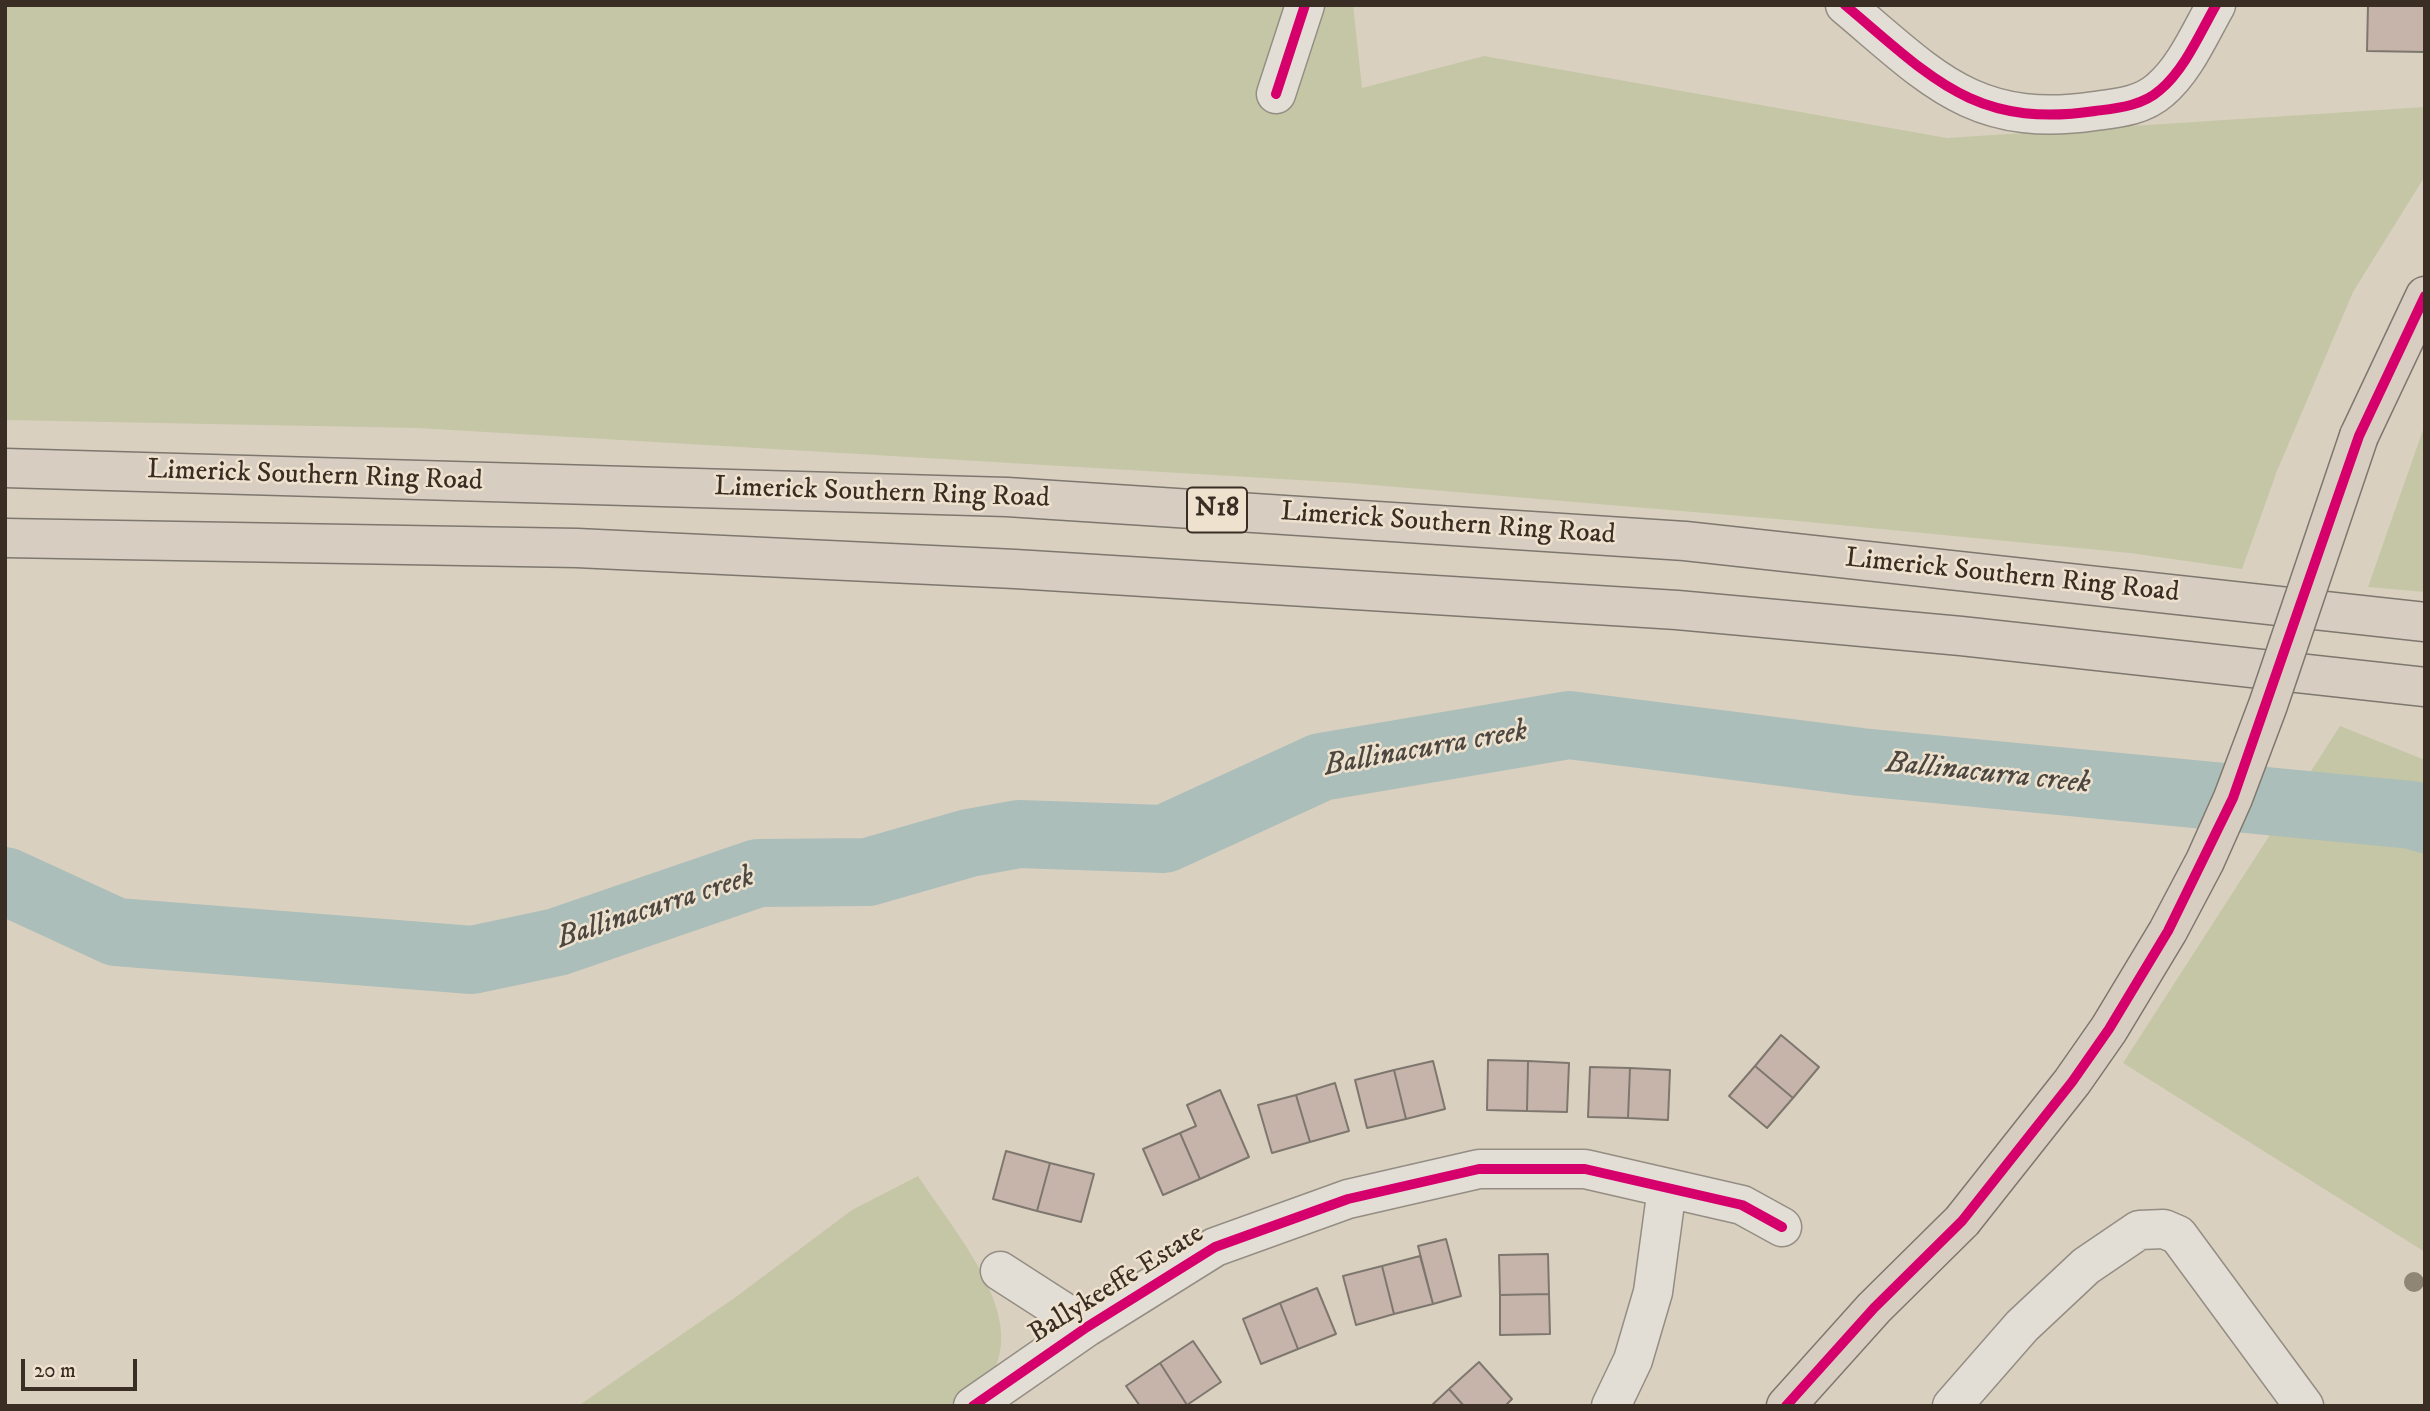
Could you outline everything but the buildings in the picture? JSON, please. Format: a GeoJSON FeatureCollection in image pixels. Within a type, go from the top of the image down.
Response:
{"type":"FeatureCollection","features":[{"type":"Feature","properties":{"kind":"main road"},"geometry":{"type":"LineString","coordinates":[[1788,1404],[1874,1308],[1962,1221],[2072,1082],[2109,1030],[2162,943],[2205,861],[2233,798],[2268,705],[2358,436],[2425,296]]}},
{"type":"Feature","properties":{"kind":"main road","name":"Limerick Southern Ring Road"},"geometry":{"type":"LineString","coordinates":[[5,468],[993,496],[1090,502],[1685,541],[2425,622]]}},
{"type":"Feature","properties":{"kind":"main road"},"geometry":{"type":"LineString","coordinates":[[5,538],[577,548],[1070,572],[1677,610],[1961,636],[2425,687]]}},
{"type":"Feature","properties":{"kind":"street"},"geometry":{"type":"LineString","coordinates":[[1276,94],[1305,5]]}},
{"type":"Feature","properties":{"kind":"street"},"geometry":{"type":"LineString","coordinates":[[1845,5],[1945,86],[1982,105],[2022,115],[2069,115],[2125,107],[2146,100],[2161,89],[2183,63],[2216,5]]}},
{"type":"Feature","properties":{"kind":"street","name":"Ballykeeffe Estate"},"geometry":{"type":"LineString","coordinates":[[973,1406],[1087,1327],[1215,1247],[1361,1196],[1479,1169],[1585,1169],[1742,1205],[1782,1227]]}},
{"type":"Feature","properties":{"kind":"street"},"geometry":{"type":"LineString","coordinates":[[1611,1406],[1633,1360],[1653,1292],[1667,1188]]}},
{"type":"Feature","properties":{"kind":"street"},"geometry":{"type":"LineString","coordinates":[[1952,1406],[2022,1326],[2086,1266],[2139,1230],[2164,1228],[2178,1235],[2304,1406]]}},
{"type":"Feature","properties":{"kind":"street"},"geometry":{"type":"LineString","coordinates":[[1000,1271],[1087,1327]]}},
{"type":"Feature","properties":{"kind":"green space"},"geometry":{"type":"Polygon","coordinates":[[[5,5],[1353,5],[1362,88],[1484,56],[1947,138],[2425,107],[2425,176],[2353,292],[2277,471],[2242,569],[2130,553],[1788,520],[1349,483],[418,428],[5,420],[5,5]]]}},
{"type":"Feature","properties":{"kind":"green space"},"geometry":{"type":"Polygon","coordinates":[[[2425,427],[2425,592],[2368,587],[2423,430],[2425,427]]]}},
{"type":"Feature","properties":{"kind":"green space"},"geometry":{"type":"Polygon","coordinates":[[[2340,726],[2425,760],[2425,1252],[2123,1063],[2340,726]]]}},
{"type":"Feature","properties":{"kind":"green space"},"geometry":{"type":"Polygon","coordinates":[[[918,1176],[978,1266],[999,1316],[1001,1340],[997,1363],[988,1376],[968,1393],[948,1406],[578,1406],[733,1299],[852,1210],[918,1176]]]}},
{"type":"Feature","properties":{"kind":"waterway","name":"Ballinacurra creek"},"geometry":{"type":"LineString","coordinates":[[5,881],[116,932],[472,960],[557,942],[758,873],[868,872],[969,843],[1019,834],[1164,839],[1321,767],[1569,725],[1861,762],[2412,815],[2425,819]]}},
{"type":"Feature","properties":{"kind":"cycle path"},"geometry":{"type":"LineString","coordinates":[[1276,94],[1305,5]]}},
{"type":"Feature","properties":{"kind":"cycle path"},"geometry":{"type":"LineString","coordinates":[[1845,5],[1930,75],[1957,92],[1985,104],[2017,112],[2053,115],[2121,107],[2138,103],[2153,95],[2177,72],[2216,5]]}},
{"type":"Feature","properties":{"kind":"cycle path"},"geometry":{"type":"LineString","coordinates":[[1786,1406],[1874,1308],[1962,1221],[2072,1082],[2109,1029],[2168,931],[2233,798],[2359,436],[2425,296]]}},
{"type":"Feature","properties":{"kind":"cycle path"},"geometry":{"type":"LineString","coordinates":[[973,1406],[1087,1327],[1215,1247],[1348,1199],[1479,1169],[1585,1169],[1742,1205],[1782,1227]]}}]}
